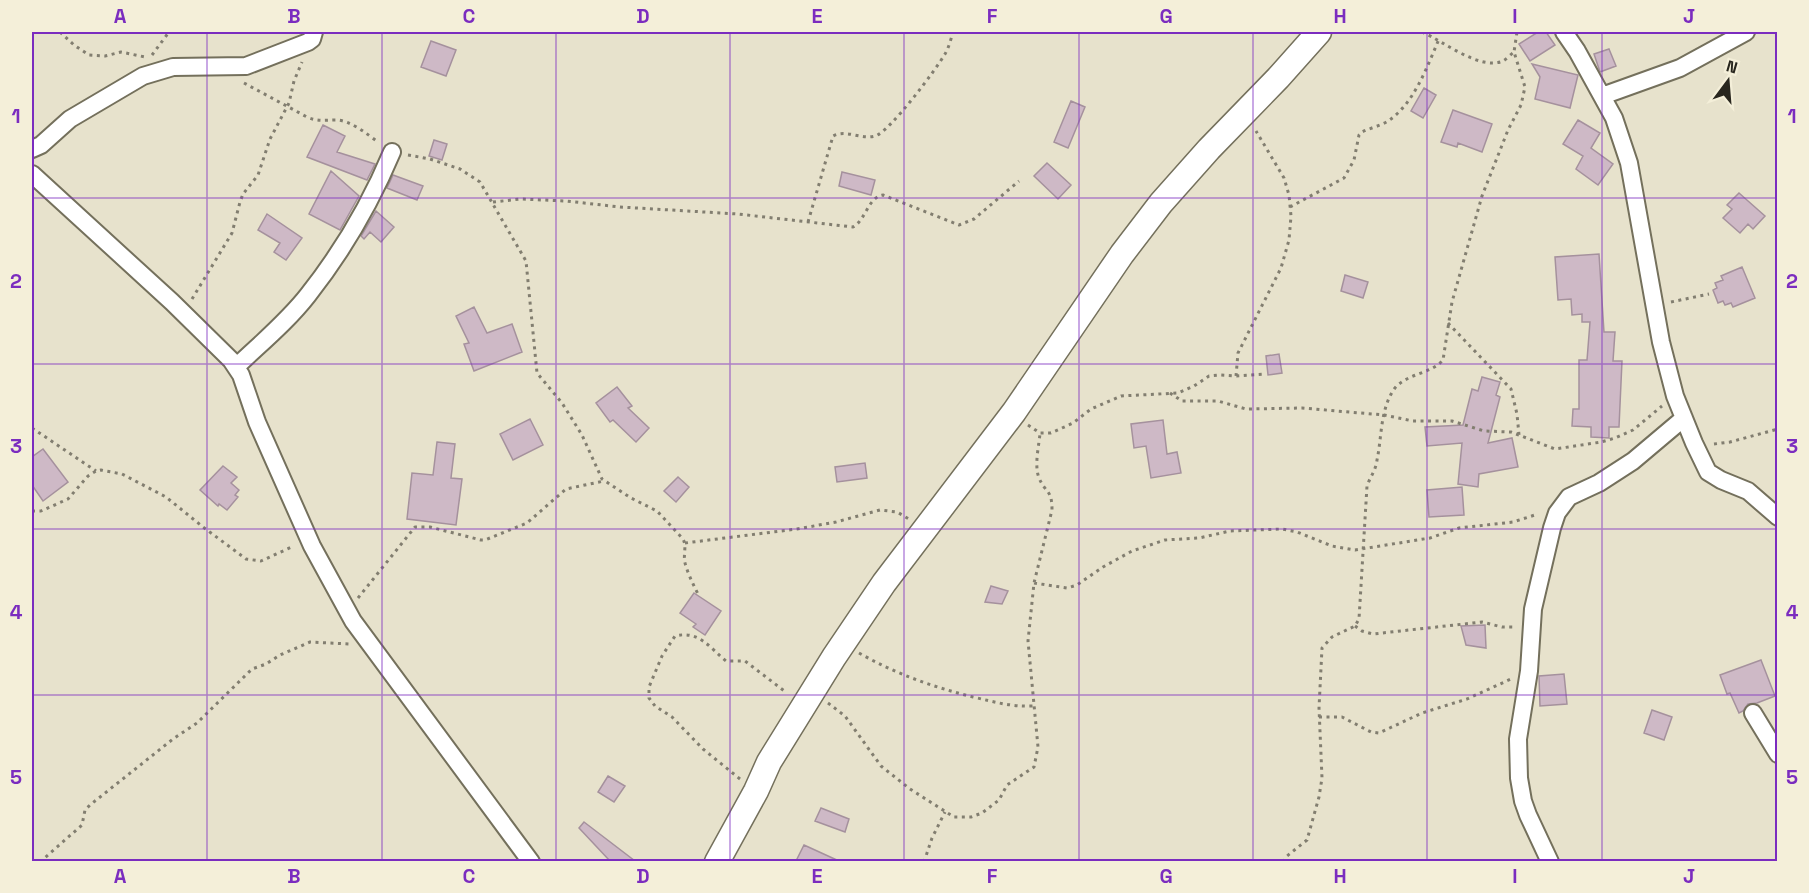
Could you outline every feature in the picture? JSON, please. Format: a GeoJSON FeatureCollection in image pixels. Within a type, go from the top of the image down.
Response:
{"type":"FeatureCollection","features":[{"type":"Feature","properties":{"kind":"main road"},"geometry":{"type":"LineString","coordinates":[[717,861],[756,791],[769,762],[843,644],[884,583],[1014,412],[1122,254],[1161,203],[1319,32]]}},
{"type":"Feature","properties":{"kind":"street"},"geometry":{"type":"LineString","coordinates":[[1564,32],[1602,96],[1617,127],[1629,163],[1661,342],[1675,396],[1694,443],[1708,472],[1748,491],[1778,517]]}},
{"type":"Feature","properties":{"kind":"street"},"geometry":{"type":"LineString","coordinates":[[1602,96],[1680,68],[1746,32]]}},
{"type":"Feature","properties":{"kind":"street"},"geometry":{"type":"LineString","coordinates":[[32,149],[41,146],[70,118],[143,76],[173,67],[255,64],[311,37]]}},
{"type":"Feature","properties":{"kind":"street"},"geometry":{"type":"LineString","coordinates":[[236,368],[285,320],[317,283],[373,196],[392,152]]}},
{"type":"Feature","properties":{"kind":"street"},"geometry":{"type":"LineString","coordinates":[[32,174],[184,313],[231,360],[241,375],[257,422],[309,538],[347,611],[531,861]]}},
{"type":"Feature","properties":{"kind":"street"},"geometry":{"type":"LineString","coordinates":[[1550,861],[1528,815],[1519,778],[1518,739],[1529,671],[1531,628],[1546,549],[1557,513],[1563,503],[1577,492],[1599,483],[1633,462],[1684,418]]}},
{"type":"Feature","properties":{"kind":"street"},"geometry":{"type":"LineString","coordinates":[[1753,714],[1778,754]]}},
{"type":"Feature","properties":{"kind":"path"},"geometry":{"type":"LineString","coordinates":[[60,32],[89,55],[105,56],[121,52],[150,58]]}},
{"type":"Feature","properties":{"kind":"path"},"geometry":{"type":"LineString","coordinates":[[808,222],[834,136],[838,134],[872,136],[879,134],[900,115],[938,65],[946,52],[953,32]]}},
{"type":"Feature","properties":{"kind":"path"},"geometry":{"type":"LineString","coordinates":[[1422,32],[1479,61],[1493,63],[1503,61],[1514,52]]}},
{"type":"Feature","properties":{"kind":"path"},"geometry":{"type":"LineString","coordinates":[[1283,861],[1287,855],[1307,840],[1319,797],[1322,778],[1319,717],[1322,648],[1332,637],[1355,626],[1359,619],[1367,486],[1378,460],[1384,415],[1393,392],[1400,384],[1407,378],[1441,363],[1452,302],[1482,196],[1504,139],[1521,105],[1525,87],[1514,52],[1517,32]]}},
{"type":"Feature","properties":{"kind":"path"},"geometry":{"type":"LineString","coordinates":[[184,313],[232,233],[243,194],[258,175],[270,139],[288,106],[294,81],[311,37]]}},
{"type":"Feature","properties":{"kind":"path"},"geometry":{"type":"LineString","coordinates":[[1290,207],[1344,178],[1354,160],[1359,135],[1387,122],[1397,113],[1423,75],[1439,39]]}},
{"type":"Feature","properties":{"kind":"path"},"geometry":{"type":"LineString","coordinates":[[223,66],[251,87],[314,120],[336,120],[347,123],[392,152],[430,159],[468,173],[480,182],[526,261],[537,373],[562,403],[582,435],[603,481],[660,513],[685,543],[684,559],[698,594]]}},
{"type":"Feature","properties":{"kind":"path"},"geometry":{"type":"LineString","coordinates":[[1236,376],[1238,353],[1281,268],[1289,240],[1290,207],[1284,178],[1260,141],[1246,111]]}},
{"type":"Feature","properties":{"kind":"path"},"geometry":{"type":"LineString","coordinates":[[493,202],[521,199],[566,201],[620,207],[738,214],[853,227],[859,224],[874,199],[881,195],[889,196],[959,225],[974,219],[1019,181]]}},
{"type":"Feature","properties":{"kind":"path"},"geometry":{"type":"LineString","coordinates":[[1655,306],[1709,294]]}},
{"type":"Feature","properties":{"kind":"path"},"geometry":{"type":"LineString","coordinates":[[1448,322],[1511,389],[1519,435]]}},
{"type":"Feature","properties":{"kind":"path"},"geometry":{"type":"LineString","coordinates":[[1014,412],[1040,433],[1058,431],[1091,409],[1121,396],[1185,391],[1209,376],[1266,374]]}},
{"type":"Feature","properties":{"kind":"path"},"geometry":{"type":"LineString","coordinates":[[1170,393],[1182,401],[1218,400],[1246,409],[1302,408],[1384,415],[1413,421],[1452,421],[1484,431],[1507,431],[1555,449],[1601,442],[1633,430],[1675,396]]}},
{"type":"Feature","properties":{"kind":"path"},"geometry":{"type":"LineString","coordinates":[[32,428],[96,471]]}},
{"type":"Feature","properties":{"kind":"path"},"geometry":{"type":"LineString","coordinates":[[1694,443],[1730,442],[1778,429]]}},
{"type":"Feature","properties":{"kind":"path"},"geometry":{"type":"LineString","coordinates":[[756,791],[703,749],[672,717],[651,702],[649,687],[662,656],[675,636],[690,635],[706,642],[725,661],[745,661],[783,691],[809,696],[845,716],[881,766],[945,812],[961,818],[982,813],[999,800],[1007,785],[1034,767],[1038,747],[1028,641],[1034,583],[1052,510],[1051,493],[1043,485],[1038,474],[1040,433]]}},
{"type":"Feature","properties":{"kind":"path"},"geometry":{"type":"LineString","coordinates":[[32,511],[41,511],[68,499],[88,476],[101,470],[122,474],[166,497],[246,559],[261,561],[309,538]]}},
{"type":"Feature","properties":{"kind":"path"},"geometry":{"type":"LineString","coordinates":[[347,611],[415,527],[430,527],[485,540],[527,523],[567,489],[603,481]]}},
{"type":"Feature","properties":{"kind":"path"},"geometry":{"type":"LineString","coordinates":[[1034,583],[1067,588],[1077,585],[1132,551],[1165,540],[1199,538],[1230,531],[1282,529],[1347,550],[1430,538],[1459,528],[1513,522],[1563,503]]}},
{"type":"Feature","properties":{"kind":"path"},"geometry":{"type":"LineString","coordinates":[[685,543],[797,529],[836,522],[880,510],[897,512],[926,528]]}},
{"type":"Feature","properties":{"kind":"path"},"geometry":{"type":"LineString","coordinates":[[1355,626],[1362,632],[1373,634],[1482,622],[1507,628],[1531,628]]}},
{"type":"Feature","properties":{"kind":"path"},"geometry":{"type":"LineString","coordinates":[[40,861],[82,825],[86,810],[90,805],[173,739],[197,723],[252,669],[310,642],[371,646]]}},
{"type":"Feature","properties":{"kind":"path"},"geometry":{"type":"LineString","coordinates":[[843,644],[885,668],[912,680],[1014,707],[1034,706]]}},
{"type":"Feature","properties":{"kind":"path"},"geometry":{"type":"LineString","coordinates":[[1319,717],[1342,717],[1371,732],[1384,732],[1422,713],[1467,699],[1529,671]]}},
{"type":"Feature","properties":{"kind":"path"},"geometry":{"type":"LineString","coordinates":[[924,861],[945,812]]}},
{"type":"Feature","properties":{"kind":"building"},"geometry":{"type":"Polygon","coordinates":[[[1538,32],[1546,32],[1555,45],[1530,61],[1519,44],[1538,32]]]}},
{"type":"Feature","properties":{"kind":"building"},"geometry":{"type":"Polygon","coordinates":[[[431,41],[456,50],[446,76],[421,67],[431,41]]]}},
{"type":"Feature","properties":{"kind":"building"},"geometry":{"type":"Polygon","coordinates":[[[1609,49],[1616,66],[1600,72],[1594,54],[1609,49]]]}},
{"type":"Feature","properties":{"kind":"building"},"geometry":{"type":"Polygon","coordinates":[[[1532,64],[1578,75],[1570,108],[1535,99],[1540,77],[1532,64]]]}},
{"type":"Feature","properties":{"kind":"building"},"geometry":{"type":"Polygon","coordinates":[[[1424,88],[1436,95],[1423,118],[1411,111],[1424,88]]]}},
{"type":"Feature","properties":{"kind":"building"},"geometry":{"type":"Polygon","coordinates":[[[1071,101],[1085,107],[1068,148],[1054,142],[1071,101]]]}},
{"type":"Feature","properties":{"kind":"building"},"geometry":{"type":"Polygon","coordinates":[[[1453,110],[1492,124],[1482,152],[1458,143],[1457,147],[1441,142],[1453,110]]]}},
{"type":"Feature","properties":{"kind":"building"},"geometry":{"type":"Polygon","coordinates":[[[1578,120],[1600,133],[1591,148],[1613,164],[1598,185],[1576,169],[1583,156],[1563,144],[1578,120]]]}},
{"type":"Feature","properties":{"kind":"building"},"geometry":{"type":"Polygon","coordinates":[[[323,125],[345,136],[337,152],[375,164],[367,180],[307,157],[323,125]]]}},
{"type":"Feature","properties":{"kind":"building"},"geometry":{"type":"Polygon","coordinates":[[[434,140],[447,144],[442,160],[429,156],[434,140]]]}},
{"type":"Feature","properties":{"kind":"building"},"geometry":{"type":"Polygon","coordinates":[[[1047,163],[1071,185],[1058,199],[1034,176],[1047,163]]]}},
{"type":"Feature","properties":{"kind":"building"},"geometry":{"type":"Polygon","coordinates":[[[331,171],[359,196],[340,230],[309,214],[331,171]]]}},
{"type":"Feature","properties":{"kind":"building"},"geometry":{"type":"Polygon","coordinates":[[[842,172],[875,180],[871,195],[839,186],[842,172]]]}},
{"type":"Feature","properties":{"kind":"building"},"geometry":{"type":"Polygon","coordinates":[[[393,175],[423,186],[417,200],[387,188],[393,175]]]}},
{"type":"Feature","properties":{"kind":"building"},"geometry":{"type":"Polygon","coordinates":[[[1739,193],[1765,216],[1753,229],[1748,224],[1740,233],[1723,218],[1732,209],[1727,205],[1739,193]]]}},
{"type":"Feature","properties":{"kind":"building"},"geometry":{"type":"Polygon","coordinates":[[[376,211],[394,227],[381,242],[370,232],[364,239],[361,236],[376,211]]]}},
{"type":"Feature","properties":{"kind":"building"},"geometry":{"type":"Polygon","coordinates":[[[267,214],[302,238],[286,260],[274,252],[280,243],[258,230],[267,214]]]}},
{"type":"Feature","properties":{"kind":"building"},"geometry":{"type":"Polygon","coordinates":[[[1599,254],[1604,332],[1615,332],[1613,361],[1622,361],[1619,427],[1609,427],[1609,438],[1591,437],[1591,427],[1572,426],[1573,409],[1579,409],[1579,360],[1587,360],[1590,322],[1582,322],[1582,314],[1572,315],[1571,299],[1558,300],[1555,257],[1599,254]]]}},
{"type":"Feature","properties":{"kind":"building"},"geometry":{"type":"Polygon","coordinates":[[[1742,267],[1755,298],[1733,307],[1731,303],[1725,305],[1723,301],[1718,303],[1713,290],[1717,288],[1715,283],[1723,280],[1721,276],[1742,267]]]}},
{"type":"Feature","properties":{"kind":"building"},"geometry":{"type":"Polygon","coordinates":[[[1345,275],[1368,282],[1363,298],[1341,291],[1345,275]]]}},
{"type":"Feature","properties":{"kind":"building"},"geometry":{"type":"Polygon","coordinates":[[[474,307],[487,333],[512,324],[522,352],[474,371],[464,344],[469,343],[456,316],[474,307]]]}},
{"type":"Feature","properties":{"kind":"building"},"geometry":{"type":"Polygon","coordinates":[[[1279,354],[1282,373],[1268,375],[1266,356],[1279,354]]]}},
{"type":"Feature","properties":{"kind":"building"},"geometry":{"type":"Polygon","coordinates":[[[1482,377],[1500,382],[1496,395],[1500,397],[1488,443],[1512,438],[1518,467],[1479,474],[1478,487],[1458,484],[1462,443],[1427,446],[1425,427],[1463,425],[1472,389],[1478,391],[1482,377]]]}},
{"type":"Feature","properties":{"kind":"building"},"geometry":{"type":"Polygon","coordinates":[[[617,387],[632,406],[628,408],[649,428],[636,442],[613,420],[610,422],[596,403],[617,387]]]}},
{"type":"Feature","properties":{"kind":"building"},"geometry":{"type":"Polygon","coordinates":[[[530,419],[543,445],[513,460],[500,434],[530,419]]]}},
{"type":"Feature","properties":{"kind":"building"},"geometry":{"type":"Polygon","coordinates":[[[1163,420],[1167,454],[1177,452],[1181,473],[1151,478],[1146,446],[1134,448],[1131,424],[1163,420]]]}},
{"type":"Feature","properties":{"kind":"building"},"geometry":{"type":"Polygon","coordinates":[[[437,442],[455,444],[451,478],[462,479],[456,525],[407,519],[412,473],[433,475],[437,442]]]}},
{"type":"Feature","properties":{"kind":"building"},"geometry":{"type":"Polygon","coordinates":[[[43,449],[68,482],[43,501],[32,485],[32,457],[43,449]]]}},
{"type":"Feature","properties":{"kind":"building"},"geometry":{"type":"Polygon","coordinates":[[[865,463],[867,478],[837,482],[835,467],[865,463]]]}},
{"type":"Feature","properties":{"kind":"building"},"geometry":{"type":"Polygon","coordinates":[[[223,466],[237,477],[231,483],[239,490],[235,495],[238,497],[227,510],[219,504],[218,506],[200,490],[223,466]]]}},
{"type":"Feature","properties":{"kind":"building"},"geometry":{"type":"Polygon","coordinates":[[[678,477],[689,487],[676,502],[664,491],[678,477]]]}},
{"type":"Feature","properties":{"kind":"building"},"geometry":{"type":"Polygon","coordinates":[[[1462,487],[1464,515],[1429,517],[1427,490],[1462,487]]]}},
{"type":"Feature","properties":{"kind":"building"},"geometry":{"type":"Polygon","coordinates":[[[991,586],[1008,591],[1002,604],[985,602],[991,586]]]}},
{"type":"Feature","properties":{"kind":"building"},"geometry":{"type":"Polygon","coordinates":[[[694,593],[721,611],[705,635],[693,627],[696,624],[680,613],[694,593]]]}},
{"type":"Feature","properties":{"kind":"building"},"geometry":{"type":"Polygon","coordinates":[[[1485,625],[1486,648],[1466,645],[1461,626],[1485,625]]]}},
{"type":"Feature","properties":{"kind":"building"},"geometry":{"type":"Polygon","coordinates":[[[1761,660],[1775,696],[1748,704],[1739,713],[1730,693],[1727,694],[1720,675],[1761,660]]]}},
{"type":"Feature","properties":{"kind":"building"},"geometry":{"type":"Polygon","coordinates":[[[1564,674],[1567,704],[1540,706],[1539,676],[1564,674]]]}},
{"type":"Feature","properties":{"kind":"building"},"geometry":{"type":"Polygon","coordinates":[[[1652,710],[1672,717],[1664,740],[1644,733],[1652,710]]]}},
{"type":"Feature","properties":{"kind":"building"},"geometry":{"type":"Polygon","coordinates":[[[608,776],[625,786],[614,802],[598,792],[608,776]]]}},
{"type":"Feature","properties":{"kind":"building"},"geometry":{"type":"Polygon","coordinates":[[[821,808],[849,819],[845,832],[815,821],[821,808]]]}},
{"type":"Feature","properties":{"kind":"building"},"geometry":{"type":"Polygon","coordinates":[[[584,822],[635,861],[610,861],[579,828],[584,822]]]}},
{"type":"Feature","properties":{"kind":"building"},"geometry":{"type":"Polygon","coordinates":[[[804,845],[839,861],[796,861],[804,845]]]}}]}
